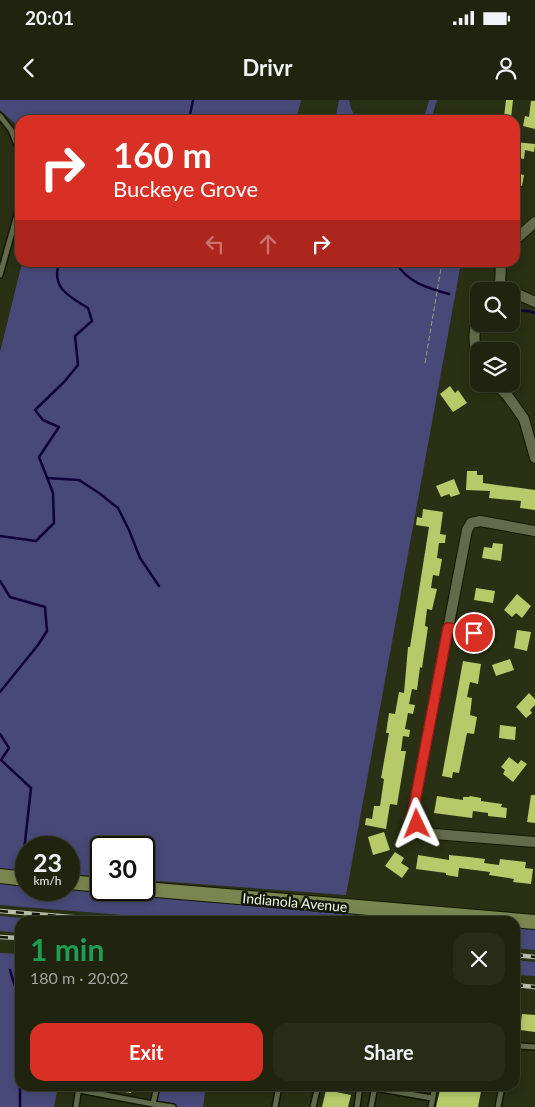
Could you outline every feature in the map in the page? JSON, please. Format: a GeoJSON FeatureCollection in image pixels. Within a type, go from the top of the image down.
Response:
{"type":"FeatureCollection","features":[{"type":"Feature","properties":{"kind":"main road"},"geometry":{"type":"LineString","coordinates":[[0,876],[15,878]]}},
{"type":"Feature","properties":{"kind":"main road","name":"Indianola Avenue"},"geometry":{"type":"LineString","coordinates":[[155,890],[464,916]]}},
{"type":"Feature","properties":{"kind":"main road","name":"Indianola Avenue"},"geometry":{"type":"LineString","coordinates":[[520,921],[535,922]]}},
{"type":"Feature","properties":{"kind":"street"},"geometry":{"type":"LineString","coordinates":[[520,236],[535,222]]}},
{"type":"Feature","properties":{"kind":"street"},"geometry":{"type":"LineString","coordinates":[[497,282],[500,267]]}},
{"type":"Feature","properties":{"kind":"street"},"geometry":{"type":"LineString","coordinates":[[520,297],[535,302]]}},
{"type":"Feature","properties":{"kind":"street"},"geometry":{"type":"LineString","coordinates":[[504,392],[524,419],[535,458]]}},
{"type":"Feature","properties":{"kind":"street"},"geometry":{"type":"LineString","coordinates":[[535,530],[480,521],[471,523],[464,537],[413,812],[418,826],[434,834],[535,842]]}},
{"type":"Feature","properties":{"kind":"street"},"geometry":{"type":"LineString","coordinates":[[448,628],[486,636]]}},
{"type":"Feature","properties":{"kind":"lane"},"geometry":{"type":"LineString","coordinates":[[0,116],[11,130],[15,140]]}},
{"type":"Feature","properties":{"kind":"lane"},"geometry":{"type":"LineString","coordinates":[[0,275],[15,222]]}},
{"type":"Feature","properties":{"kind":"lane"},"geometry":{"type":"LineString","coordinates":[[520,1046],[535,1047]]}},
{"type":"Feature","properties":{"kind":"lane"},"geometry":{"type":"LineString","coordinates":[[76,1107],[79,1091]]}},
{"type":"Feature","properties":{"kind":"lane"},"geometry":{"type":"LineString","coordinates":[[93,1091],[173,1107]]}},
{"type":"Feature","properties":{"kind":"lane"},"geometry":{"type":"LineString","coordinates":[[153,1104],[156,1091]]}},
{"type":"Feature","properties":{"kind":"lane"},"geometry":{"type":"LineString","coordinates":[[275,1107],[278,1091]]}},
{"type":"Feature","properties":{"kind":"lane"},"geometry":{"type":"LineString","coordinates":[[313,1107],[317,1091]]}},
{"type":"Feature","properties":{"kind":"lane"},"geometry":{"type":"LineString","coordinates":[[356,1107],[359,1091]]}},
{"type":"Feature","properties":{"kind":"lane"},"geometry":{"type":"LineString","coordinates":[[371,1107],[374,1091]]}},
{"type":"Feature","properties":{"kind":"lane"},"geometry":{"type":"LineString","coordinates":[[396,1091],[432,1098]]}},
{"type":"Feature","properties":{"kind":"lane"},"geometry":{"type":"LineString","coordinates":[[431,1107],[433,1091]]}},
{"type":"Feature","properties":{"kind":"lane"},"geometry":{"type":"LineString","coordinates":[[498,1107],[501,1091]]}},
{"type":"Feature","properties":{"kind":"path"},"geometry":{"type":"LineString","coordinates":[[425,363],[442,267]]}},
{"type":"Feature","properties":{"kind":"shaded area"},"geometry":{"type":"Polygon","coordinates":[[[0,100],[301,100],[297,115],[15,115],[15,124],[0,110],[0,100]]]}},
{"type":"Feature","properties":{"kind":"shaded area"},"geometry":{"type":"Polygon","coordinates":[[[339,100],[349,100],[354,115],[336,115],[339,100]]]}},
{"type":"Feature","properties":{"kind":"shaded area"},"geometry":{"type":"Polygon","coordinates":[[[429,100],[437,100],[432,115],[424,115],[429,100]]]}},
{"type":"Feature","properties":{"kind":"shaded area"},"geometry":{"type":"Polygon","coordinates":[[[21,267],[460,267],[346,895],[155,881],[155,836],[90,836],[90,876],[80,875],[80,836],[15,836],[15,870],[0,869],[0,352],[21,267]]]}},
{"type":"Feature","properties":{"kind":"shaded area"},"geometry":{"type":"Polygon","coordinates":[[[0,882],[15,883],[15,901],[80,901],[80,889],[90,890],[90,901],[155,901],[155,895],[404,916],[134,916],[0,905],[0,882]]]}},
{"type":"Feature","properties":{"kind":"shaded area"},"geometry":{"type":"Polygon","coordinates":[[[0,916],[15,917],[15,932],[0,931],[0,916]]]}},
{"type":"Feature","properties":{"kind":"shaded area"},"geometry":{"type":"Polygon","coordinates":[[[520,926],[535,927],[535,950],[520,948],[520,926]]]}},
{"type":"Feature","properties":{"kind":"shaded area"},"geometry":{"type":"Polygon","coordinates":[[[0,953],[15,954],[15,1091],[57,1091],[54,1107],[0,1107],[0,953]]]}},
{"type":"Feature","properties":{"kind":"shaded area"},"geometry":{"type":"Polygon","coordinates":[[[520,960],[535,962],[535,976],[520,975],[520,960]]]}},
{"type":"Feature","properties":{"kind":"shaded area"},"geometry":{"type":"Polygon","coordinates":[[[152,1091],[205,1091],[203,1107],[147,1107],[152,1091]]]}},
{"type":"Feature","properties":{"kind":"building"},"geometry":{"type":"Polygon","coordinates":[[[506,100],[513,100],[511,115],[504,115],[506,100]]]}},
{"type":"Feature","properties":{"kind":"building"},"geometry":{"type":"Polygon","coordinates":[[[531,101],[535,101],[535,129],[523,126],[525,116],[529,117],[531,101]]]}},
{"type":"Feature","properties":{"kind":"building"},"geometry":{"type":"Polygon","coordinates":[[[520,142],[535,144],[534,152],[525,150],[524,159],[520,158],[520,142]]]}},
{"type":"Feature","properties":{"kind":"building"},"geometry":{"type":"Polygon","coordinates":[[[520,174],[524,175],[522,186],[520,186],[520,174]]]}},
{"type":"Feature","properties":{"kind":"building"},"geometry":{"type":"Polygon","coordinates":[[[450,386],[455,393],[458,390],[467,403],[453,412],[440,394],[450,386]]]}},
{"type":"Feature","properties":{"kind":"building"},"geometry":{"type":"Polygon","coordinates":[[[467,471],[477,471],[477,475],[483,475],[483,483],[535,490],[535,510],[520,508],[521,501],[489,498],[490,491],[466,490],[467,471]]]}},
{"type":"Feature","properties":{"kind":"building"},"geometry":{"type":"Polygon","coordinates":[[[454,479],[460,494],[451,497],[449,494],[441,497],[436,486],[454,479]]]}},
{"type":"Feature","properties":{"kind":"building"},"geometry":{"type":"Polygon","coordinates":[[[423,509],[443,512],[440,534],[446,535],[445,543],[439,543],[437,558],[442,559],[439,576],[433,575],[431,588],[437,589],[432,610],[427,609],[425,626],[428,627],[422,668],[420,667],[417,690],[412,689],[409,704],[415,705],[413,714],[408,713],[405,729],[410,730],[409,737],[403,736],[401,751],[406,751],[397,805],[390,804],[386,829],[365,825],[366,818],[372,819],[374,806],[380,806],[384,779],[381,778],[389,733],[386,733],[389,713],[395,714],[399,692],[404,693],[408,647],[410,647],[429,527],[416,525],[417,517],[422,518],[423,509]]]}},
{"type":"Feature","properties":{"kind":"building"},"geometry":{"type":"Polygon","coordinates":[[[493,543],[503,544],[501,561],[482,558],[484,547],[492,548],[493,543]]]}},
{"type":"Feature","properties":{"kind":"building"},"geometry":{"type":"Polygon","coordinates":[[[476,588],[495,591],[493,603],[474,600],[476,588]]]}},
{"type":"Feature","properties":{"kind":"building"},"geometry":{"type":"Polygon","coordinates":[[[517,594],[531,606],[522,618],[516,613],[512,617],[504,610],[517,594]]]}},
{"type":"Feature","properties":{"kind":"building"},"geometry":{"type":"Polygon","coordinates":[[[517,630],[531,632],[527,651],[514,648],[517,630]]]}},
{"type":"Feature","properties":{"kind":"building"},"geometry":{"type":"Polygon","coordinates":[[[510,659],[514,670],[496,676],[492,665],[510,659]]]}},
{"type":"Feature","properties":{"kind":"building"},"geometry":{"type":"Polygon","coordinates":[[[463,661],[481,664],[478,684],[470,682],[467,697],[472,698],[470,715],[477,717],[474,734],[467,733],[459,773],[453,772],[452,778],[442,776],[463,661]]]}},
{"type":"Feature","properties":{"kind":"building"},"geometry":{"type":"Polygon","coordinates":[[[529,693],[535,699],[535,705],[530,710],[532,713],[526,718],[516,707],[529,693]]]}},
{"type":"Feature","properties":{"kind":"building"},"geometry":{"type":"Polygon","coordinates":[[[500,725],[516,727],[515,740],[499,738],[500,725]]]}},
{"type":"Feature","properties":{"kind":"building"},"geometry":{"type":"Polygon","coordinates":[[[509,757],[518,764],[521,760],[527,764],[513,782],[503,774],[505,770],[501,767],[509,757]]]}},
{"type":"Feature","properties":{"kind":"building"},"geometry":{"type":"Polygon","coordinates":[[[531,795],[535,795],[535,823],[527,822],[531,795]]]}},
{"type":"Feature","properties":{"kind":"building"},"geometry":{"type":"Polygon","coordinates":[[[437,796],[463,800],[463,797],[470,796],[481,798],[481,801],[502,804],[501,807],[507,808],[506,818],[488,816],[488,813],[473,811],[472,818],[434,813],[437,796]]]}},
{"type":"Feature","properties":{"kind":"building"},"geometry":{"type":"Polygon","coordinates":[[[384,832],[390,850],[373,855],[368,837],[384,832]]]}},
{"type":"Feature","properties":{"kind":"building"},"geometry":{"type":"Polygon","coordinates":[[[395,852],[404,858],[401,863],[409,868],[402,878],[385,866],[395,852]]]}},
{"type":"Feature","properties":{"kind":"building"},"geometry":{"type":"Polygon","coordinates":[[[418,855],[449,860],[449,855],[469,857],[485,859],[484,863],[499,865],[500,859],[526,862],[525,868],[533,869],[531,884],[513,882],[514,879],[489,875],[490,872],[459,868],[458,877],[446,875],[446,873],[416,869],[418,855]]]}},
{"type":"Feature","properties":{"kind":"building"},"geometry":{"type":"Polygon","coordinates":[[[522,1014],[535,1015],[535,1032],[520,1030],[522,1014]]]}},
{"type":"Feature","properties":{"kind":"building"},"geometry":{"type":"Polygon","coordinates":[[[326,1091],[351,1095],[348,1107],[322,1107],[326,1091]]]}},
{"type":"Feature","properties":{"kind":"building"},"geometry":{"type":"Polygon","coordinates":[[[440,1091],[481,1091],[478,1107],[436,1107],[440,1091]]]}},
{"type":"Feature","properties":{"kind":"waterway"},"geometry":{"type":"LineString","coordinates":[[190,115],[193,100]]}},
{"type":"Feature","properties":{"kind":"waterway"},"geometry":{"type":"LineString","coordinates":[[0,536],[36,541],[54,523],[53,493],[39,457],[59,427],[43,420],[35,410],[64,382],[78,365],[75,336],[92,321],[88,308],[63,291],[57,279],[58,267]]}},
{"type":"Feature","properties":{"kind":"waterway"},"geometry":{"type":"LineString","coordinates":[[399,267],[406,275],[418,283],[449,294]]}},
{"type":"Feature","properties":{"kind":"waterway"},"geometry":{"type":"LineString","coordinates":[[520,311],[535,313]]}},
{"type":"Feature","properties":{"kind":"waterway"},"geometry":{"type":"LineString","coordinates":[[47,478],[79,480],[118,508],[140,558],[159,586]]}},
{"type":"Feature","properties":{"kind":"waterway"},"geometry":{"type":"LineString","coordinates":[[0,581],[10,597],[45,607],[47,631],[0,692]]}},
{"type":"Feature","properties":{"kind":"waterway"},"geometry":{"type":"LineString","coordinates":[[0,734],[9,748],[1,760],[31,788],[26,836]]}},
{"type":"Feature","properties":{"kind":"waterway"},"geometry":{"type":"LineString","coordinates":[[10,970],[15,986]]}},
{"type":"Feature","properties":{"kind":"waterway"},"geometry":{"type":"LineString","coordinates":[[20,1091],[20,1107]]}},
{"type":"Feature","properties":{"kind":"railway"},"geometry":{"type":"LineString","coordinates":[[0,911],[60,916]]}},
{"type":"Feature","properties":{"kind":"railway"},"geometry":{"type":"LineString","coordinates":[[0,937],[15,938]]}},
{"type":"Feature","properties":{"kind":"railway"},"geometry":{"type":"LineString","coordinates":[[520,956],[535,957]]}},
{"type":"Feature","properties":{"kind":"railway"},"geometry":{"type":"LineString","coordinates":[[520,986],[535,987]]}},
{"type":"Feature","properties":{"kind":"route"},"geometry":{"type":"LineString","coordinates":[[417,824],[413,812],[448,628],[474,633]]}}]}
